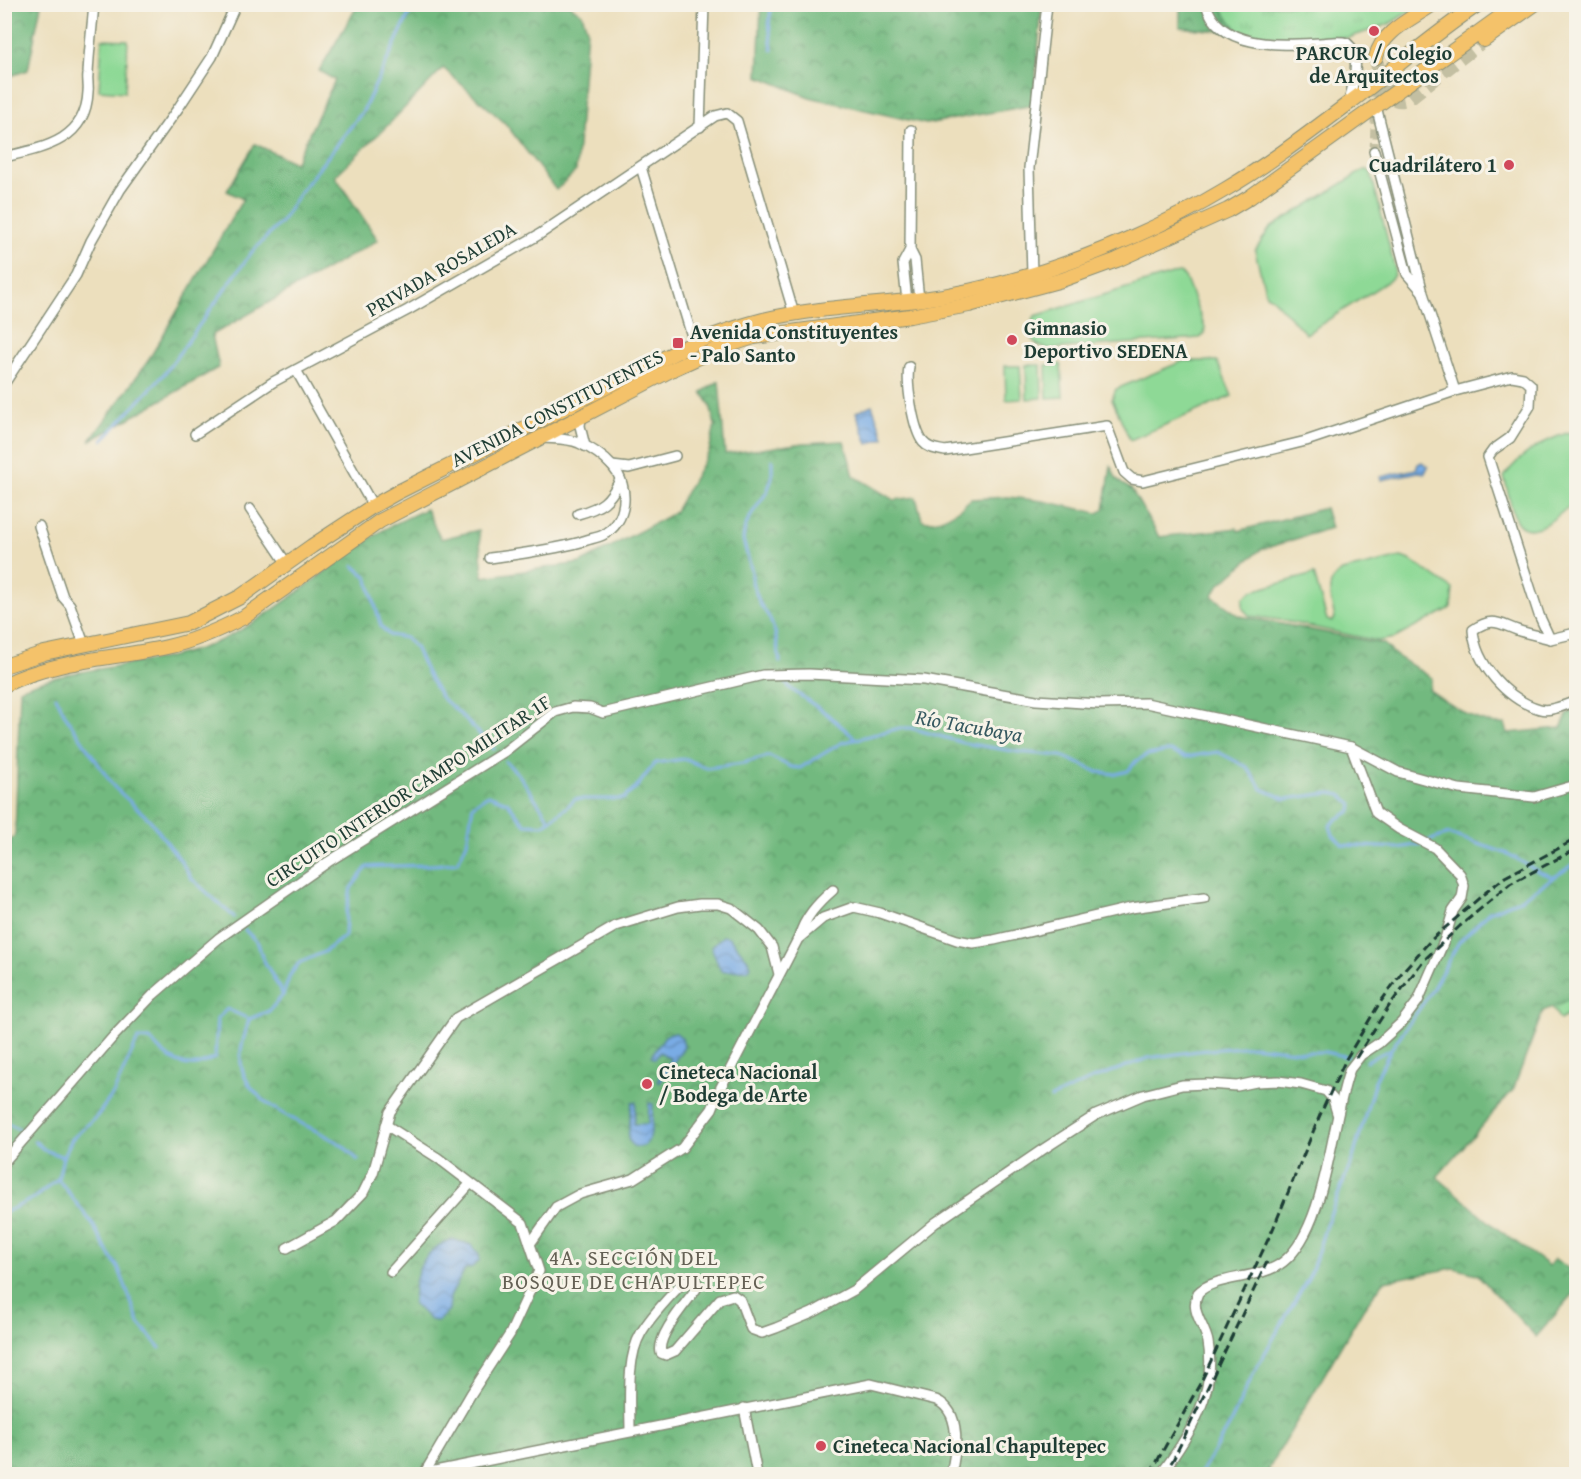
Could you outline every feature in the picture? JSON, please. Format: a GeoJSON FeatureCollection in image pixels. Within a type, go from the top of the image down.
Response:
{"type":"FeatureCollection","features":[{"type":"Feature","properties":{"kind":"highway"},"geometry":{"type":"LineString","coordinates":[[1376,57],[1380,43],[1385,37],[1433,4]]}},
{"type":"Feature","properties":{"kind":"highway","name":"AVENIDA CONSTITUYENTES"},"geometry":{"type":"LineString","coordinates":[[4,666],[33,656],[84,644],[189,623],[240,597],[373,506],[550,414],[694,343],[727,330],[794,314],[913,300],[989,287],[1078,259],[1139,233],[1226,189],[1349,103],[1469,9],[1479,4]]}},
{"type":"Feature","properties":{"kind":"highway","name":"AVENIDA CONSTITUYENTES"},"geometry":{"type":"LineString","coordinates":[[4,685],[31,674],[168,647],[197,639],[222,628],[244,617],[380,521],[673,369],[734,343],[777,333],[910,316],[969,305],[1062,280],[1117,260],[1228,210],[1250,197],[1518,4]]}},
{"type":"Feature","properties":{"kind":"highway"},"geometry":{"type":"LineString","coordinates":[[1484,40],[1535,4]]}},
{"type":"Feature","properties":{"kind":"street"},"geometry":{"type":"LineString","coordinates":[[4,157],[60,141],[73,130],[82,115],[88,94],[87,75],[94,4]]}},
{"type":"Feature","properties":{"kind":"street"},"geometry":{"type":"LineString","coordinates":[[4,384],[76,275],[91,241],[120,190],[212,57],[236,4]]}},
{"type":"Feature","properties":{"kind":"street"},"geometry":{"type":"LineString","coordinates":[[700,127],[704,4]]}},
{"type":"Feature","properties":{"kind":"street"},"geometry":{"type":"LineString","coordinates":[[1032,275],[1029,168],[1047,4]]}},
{"type":"Feature","properties":{"kind":"street"},"geometry":{"type":"LineString","coordinates":[[1206,4],[1209,15],[1218,26],[1230,34],[1258,43],[1347,43],[1356,56],[1349,103]]}},
{"type":"Feature","properties":{"kind":"street"},"geometry":{"type":"LineString","coordinates":[[1376,106],[1423,293],[1455,391]]}},
{"type":"Feature","properties":{"kind":"street","name":"PRIVADA ROSALEDA"},"geometry":{"type":"LineString","coordinates":[[195,434],[273,382],[408,310],[540,234],[715,116],[727,113],[736,121],[794,314]]}},
{"type":"Feature","properties":{"kind":"street"},"geometry":{"type":"LineString","coordinates":[[911,130],[910,250],[915,260],[913,300]]}},
{"type":"Feature","properties":{"kind":"street"},"geometry":{"type":"LineString","coordinates":[[1374,151],[1407,274],[1423,293]]}},
{"type":"Feature","properties":{"kind":"street"},"geometry":{"type":"LineString","coordinates":[[641,167],[694,343]]}},
{"type":"Feature","properties":{"kind":"street"},"geometry":{"type":"LineString","coordinates":[[909,367],[906,380],[915,419],[922,441],[930,448],[945,451],[1107,426],[1124,472],[1132,479],[1143,481],[1306,441],[1455,391],[1512,376],[1523,378],[1531,385],[1530,406],[1510,438],[1493,450],[1488,457],[1539,615],[1550,639]]}},
{"type":"Feature","properties":{"kind":"street"},"geometry":{"type":"LineString","coordinates":[[296,369],[373,506]]}},
{"type":"Feature","properties":{"kind":"street"},"geometry":{"type":"LineString","coordinates":[[581,417],[580,430],[585,446]]}},
{"type":"Feature","properties":{"kind":"street"},"geometry":{"type":"LineString","coordinates":[[490,558],[527,554],[571,545],[603,535],[620,519],[624,495],[620,480],[612,466],[585,446],[570,440],[540,438]]}},
{"type":"Feature","properties":{"kind":"street"},"geometry":{"type":"LineString","coordinates":[[612,466],[629,468],[675,456]]}},
{"type":"Feature","properties":{"kind":"street"},"geometry":{"type":"LineString","coordinates":[[578,514],[596,509],[606,502],[620,480]]}},
{"type":"Feature","properties":{"kind":"street"},"geometry":{"type":"LineString","coordinates":[[250,509],[287,564]]}},
{"type":"Feature","properties":{"kind":"street"},"geometry":{"type":"LineString","coordinates":[[39,526],[63,597],[70,605],[84,644]]}},
{"type":"Feature","properties":{"kind":"street"},"geometry":{"type":"LineString","coordinates":[[1576,633],[1550,639],[1518,631],[1498,622],[1483,623],[1473,630],[1474,643],[1486,669],[1517,699],[1542,710],[1576,701]]}},
{"type":"Feature","properties":{"kind":"street","name":"CIRCUITO INTERIOR CAMPO MILITAR 1F"},"geometry":{"type":"LineString","coordinates":[[4,1162],[111,1038],[153,995],[219,938],[328,862],[504,752],[555,712],[573,707],[590,708],[603,713],[620,711],[763,675],[808,674],[924,680],[1036,700],[1099,704],[1146,703],[1351,747],[1398,772],[1459,789],[1534,798],[1576,785]]}},
{"type":"Feature","properties":{"kind":"street"},"geometry":{"type":"LineString","coordinates":[[1161,1474],[1186,1439],[1201,1410],[1208,1388],[1208,1345],[1196,1312],[1196,1298],[1206,1286],[1266,1272],[1291,1255],[1308,1226],[1317,1201],[1350,1069],[1361,1055],[1385,1038],[1413,1008],[1422,993],[1445,939],[1453,911],[1462,898],[1464,886],[1462,878],[1435,848],[1399,829],[1376,813],[1351,747]]}},
{"type":"Feature","properties":{"kind":"street"},"geometry":{"type":"LineString","coordinates":[[530,1244],[556,1207],[580,1194],[633,1179],[682,1148],[712,1109],[721,1087],[798,939],[804,921],[820,901],[833,890]]}},
{"type":"Feature","properties":{"kind":"street"},"geometry":{"type":"LineString","coordinates":[[798,939],[823,918],[854,907],[973,943],[1131,908],[1204,898]]}},
{"type":"Feature","properties":{"kind":"street"},"geometry":{"type":"LineString","coordinates":[[287,1248],[336,1221],[363,1193],[373,1173],[390,1112],[456,1018],[616,926],[678,907],[718,904],[731,908],[759,930],[772,947],[779,974]]}},
{"type":"Feature","properties":{"kind":"street"},"geometry":{"type":"LineString","coordinates":[[630,1431],[633,1353],[640,1333],[683,1282],[693,1279],[697,1283],[696,1288],[663,1336],[659,1348],[661,1353],[666,1355],[675,1351],[720,1299],[733,1294],[740,1300],[751,1329],[762,1333],[812,1313],[854,1290],[935,1223],[1042,1150],[1096,1115],[1143,1095],[1182,1085],[1237,1086],[1256,1082],[1301,1084],[1326,1091],[1334,1099],[1338,1118]]}},
{"type":"Feature","properties":{"kind":"street"},"geometry":{"type":"LineString","coordinates":[[386,1125],[438,1158],[523,1223],[539,1271],[510,1334],[471,1394],[425,1474]]}},
{"type":"Feature","properties":{"kind":"street"},"geometry":{"type":"LineString","coordinates":[[391,1272],[470,1184]]}},
{"type":"Feature","properties":{"kind":"street"},"geometry":{"type":"LineString","coordinates":[[425,1474],[871,1384],[936,1400],[946,1406],[953,1418],[955,1441],[951,1474]]}},
{"type":"Feature","properties":{"kind":"street"},"geometry":{"type":"LineString","coordinates":[[744,1408],[757,1474]]}},
{"type":"Feature","properties":{"kind":"green space"},"geometry":{"type":"Polygon","coordinates":[[[5,4],[41,5],[28,70],[8,77],[4,75],[5,4]]]}},
{"type":"Feature","properties":{"kind":"green space"},"geometry":{"type":"Polygon","coordinates":[[[358,5],[570,5],[582,14],[587,29],[576,171],[556,190],[505,123],[443,68],[335,176],[378,240],[212,335],[219,367],[90,441],[148,361],[243,199],[227,191],[255,144],[295,163],[335,80],[319,71],[358,5]]]}},
{"type":"Feature","properties":{"kind":"green space"},"geometry":{"type":"Polygon","coordinates":[[[761,5],[1042,5],[1033,105],[926,124],[809,97],[758,76],[761,5]]]}},
{"type":"Feature","properties":{"kind":"green space"},"geometry":{"type":"Polygon","coordinates":[[[1180,5],[1218,5],[1240,33],[1180,27],[1180,5]]]}},
{"type":"Feature","properties":{"kind":"green space"},"geometry":{"type":"Polygon","coordinates":[[[1218,5],[1420,5],[1389,24],[1348,38],[1286,37],[1240,33],[1218,5]]]}},
{"type":"Feature","properties":{"kind":"green space"},"geometry":{"type":"Polygon","coordinates":[[[102,39],[128,40],[125,92],[99,90],[102,39]]]}},
{"type":"Feature","properties":{"kind":"green space"},"geometry":{"type":"Polygon","coordinates":[[[1364,170],[1371,173],[1395,269],[1394,275],[1390,280],[1306,334],[1272,298],[1266,295],[1255,251],[1270,228],[1364,170]]]}},
{"type":"Feature","properties":{"kind":"green space"},"geometry":{"type":"Polygon","coordinates":[[[1180,273],[1185,277],[1205,328],[1200,338],[1049,349],[1038,345],[1030,333],[1035,316],[1180,273]]]}},
{"type":"Feature","properties":{"kind":"green space"},"geometry":{"type":"Polygon","coordinates":[[[1183,361],[1217,361],[1232,396],[1130,440],[1112,399],[1116,389],[1183,361]]]}},
{"type":"Feature","properties":{"kind":"green space"},"geometry":{"type":"Polygon","coordinates":[[[1061,364],[1063,397],[1047,398],[1046,365],[1061,364]]]}},
{"type":"Feature","properties":{"kind":"green space"},"geometry":{"type":"Polygon","coordinates":[[[1026,365],[1041,365],[1042,398],[1027,399],[1026,365]]]}},
{"type":"Feature","properties":{"kind":"green space"},"geometry":{"type":"Polygon","coordinates":[[[1005,366],[1020,366],[1022,399],[1006,400],[1005,366]]]}},
{"type":"Feature","properties":{"kind":"green space"},"geometry":{"type":"Polygon","coordinates":[[[719,381],[725,454],[804,443],[844,441],[854,476],[894,500],[916,497],[922,520],[942,519],[971,499],[1008,497],[1043,501],[1098,513],[1104,509],[1111,466],[1116,478],[1131,489],[1159,537],[1237,528],[1238,531],[1325,508],[1331,528],[1260,550],[1219,585],[1212,596],[1240,616],[1384,644],[1395,655],[1432,678],[1429,690],[1475,718],[1495,724],[1505,724],[1508,733],[1561,728],[1568,713],[1576,711],[1576,996],[1543,1011],[1513,1090],[1437,1177],[1495,1227],[1549,1266],[1555,1259],[1576,1274],[1576,1291],[1536,1337],[1477,1274],[1454,1268],[1384,1281],[1363,1309],[1268,1470],[1275,1474],[5,1474],[4,846],[15,836],[20,689],[68,674],[167,658],[215,643],[278,607],[377,534],[426,509],[441,539],[479,530],[483,577],[580,563],[674,513],[709,452],[715,425],[710,405],[702,392],[719,381]]]}},
{"type":"Feature","properties":{"kind":"green space"},"geometry":{"type":"Polygon","coordinates":[[[1576,430],[1576,500],[1548,523],[1531,529],[1523,527],[1515,518],[1504,477],[1519,460],[1536,447],[1576,430]]]}},
{"type":"Feature","properties":{"kind":"green space"},"geometry":{"type":"Polygon","coordinates":[[[1401,557],[1410,560],[1453,589],[1451,608],[1395,638],[1378,641],[1280,620],[1250,616],[1243,609],[1243,598],[1252,591],[1314,574],[1327,620],[1332,622],[1335,618],[1330,598],[1330,586],[1336,575],[1342,571],[1401,557]]]}},
{"type":"Feature","properties":{"kind":"green space"},"geometry":{"type":"Polygon","coordinates":[[[1576,996],[1576,1020],[1574,1021],[1570,1014],[1560,1020],[1552,1007],[1576,996]]]}},
{"type":"Feature","properties":{"kind":"water"},"geometry":{"type":"Polygon","coordinates":[[[872,405],[884,438],[868,444],[856,412],[872,405]]]}},
{"type":"Feature","properties":{"kind":"water"},"geometry":{"type":"Polygon","coordinates":[[[1422,462],[1428,467],[1425,473],[1418,472],[1381,480],[1380,477],[1416,469],[1422,462]]]}},
{"type":"Feature","properties":{"kind":"water"},"geometry":{"type":"Polygon","coordinates":[[[723,936],[729,937],[749,961],[751,966],[748,970],[721,971],[711,947],[723,936]]]}},
{"type":"Feature","properties":{"kind":"water"},"geometry":{"type":"Polygon","coordinates":[[[676,1033],[682,1038],[684,1047],[660,1083],[657,1081],[671,1059],[660,1052],[655,1059],[651,1056],[665,1036],[676,1033]]]}},
{"type":"Feature","properties":{"kind":"water"},"geometry":{"type":"Polygon","coordinates":[[[632,1102],[636,1102],[634,1124],[648,1124],[649,1103],[653,1104],[651,1133],[646,1144],[641,1147],[634,1147],[628,1139],[632,1102]]]}},
{"type":"Feature","properties":{"kind":"water"},"geometry":{"type":"Polygon","coordinates":[[[452,1239],[471,1245],[479,1254],[479,1261],[465,1269],[450,1297],[449,1310],[438,1321],[430,1320],[413,1303],[415,1282],[427,1256],[452,1239]]]}},
{"type":"Feature","properties":{"kind":"waterway"},"geometry":{"type":"LineString","coordinates":[[103,440],[165,373],[251,253],[281,222],[301,191],[363,111],[414,4]]}},
{"type":"Feature","properties":{"kind":"waterway"},"geometry":{"type":"LineString","coordinates":[[772,4],[769,22],[772,50]]}},
{"type":"Feature","properties":{"kind":"waterway"},"geometry":{"type":"LineString","coordinates":[[772,460],[772,478],[767,492],[745,527],[743,540],[752,572],[752,582],[760,604],[775,632],[780,662]]}},
{"type":"Feature","properties":{"kind":"waterway"},"geometry":{"type":"LineString","coordinates":[[354,566],[367,577],[381,626],[389,635],[406,638],[416,649],[441,697],[494,749]]}},
{"type":"Feature","properties":{"kind":"waterway"},"geometry":{"type":"LineString","coordinates":[[784,680],[791,689],[827,714],[856,739]]}},
{"type":"Feature","properties":{"kind":"waterway"},"geometry":{"type":"LineString","coordinates":[[56,697],[67,718],[114,787],[150,820],[191,878],[234,917]]}},
{"type":"Feature","properties":{"kind":"waterway","name":"Río Tacubaya"},"geometry":{"type":"LineString","coordinates":[[4,1213],[34,1198],[58,1179],[63,1157],[72,1139],[97,1116],[113,1094],[138,1039],[150,1039],[164,1054],[182,1064],[196,1065],[215,1058],[217,1019],[227,1009],[249,1019],[269,1011],[283,995],[290,975],[299,963],[324,952],[345,936],[351,888],[367,867],[458,862],[467,842],[473,805],[488,795],[507,802],[525,824],[543,825],[575,799],[623,799],[636,788],[655,763],[684,759],[707,768],[743,763],[769,756],[791,767],[800,768],[841,743],[900,728],[911,728],[964,743],[1062,756],[1098,772],[1116,774],[1128,771],[1136,761],[1147,755],[1170,751],[1185,757],[1218,752],[1247,767],[1262,789],[1285,799],[1330,793],[1341,795],[1352,804],[1351,811],[1330,826],[1333,835],[1343,845],[1398,848],[1422,844]]}},
{"type":"Feature","properties":{"kind":"waterway"},"geometry":{"type":"LineString","coordinates":[[505,761],[519,775],[550,820]]}},
{"type":"Feature","properties":{"kind":"waterway","name":"Río Tacubaya"},"geometry":{"type":"LineString","coordinates":[[1428,841],[1449,834],[1508,854],[1539,872],[1554,877]]}},
{"type":"Feature","properties":{"kind":"waterway"},"geometry":{"type":"LineString","coordinates":[[1200,1474],[1229,1426],[1254,1372],[1311,1273],[1326,1225],[1353,1158],[1375,1081],[1391,1049],[1429,995],[1459,942],[1489,912],[1519,900],[1576,863]]}},
{"type":"Feature","properties":{"kind":"waterway"},"geometry":{"type":"LineString","coordinates":[[245,930],[258,943],[262,957],[283,995]]}},
{"type":"Feature","properties":{"kind":"waterway"},"geometry":{"type":"LineString","coordinates":[[249,1019],[241,1051],[242,1069],[249,1084],[274,1108],[340,1144],[358,1160]]}},
{"type":"Feature","properties":{"kind":"waterway"},"geometry":{"type":"LineString","coordinates":[[1051,1098],[1092,1079],[1148,1058],[1197,1051],[1253,1046],[1303,1052],[1325,1052],[1348,1057]]}},
{"type":"Feature","properties":{"kind":"waterway"},"geometry":{"type":"LineString","coordinates":[[1366,1061],[1389,1050]]}},
{"type":"Feature","properties":{"kind":"waterway"},"geometry":{"type":"LineString","coordinates":[[4,1121],[21,1130]]}},
{"type":"Feature","properties":{"kind":"waterway"},"geometry":{"type":"LineString","coordinates":[[34,1141],[45,1150],[63,1157]]}},
{"type":"Feature","properties":{"kind":"waterway"},"geometry":{"type":"LineString","coordinates":[[58,1179],[92,1223],[119,1269],[139,1323],[160,1348]]}},
{"type":"Feature","properties":{"kind":"tunnel"},"geometry":{"type":"LineString","coordinates":[[1376,57],[1379,73],[1390,95],[1402,100],[1408,99],[1484,40]]}},
{"type":"Feature","properties":{"kind":"tunnel"},"geometry":{"type":"LineString","coordinates":[[1374,151],[1377,70]]}},
{"type":"Feature","properties":{"kind":"railway"},"geometry":{"type":"LineString","coordinates":[[1150,1474],[1201,1382],[1273,1229],[1346,1059],[1379,1004],[1403,971],[1430,941],[1485,893],[1505,877],[1576,839]]}},
{"type":"Feature","properties":{"kind":"railway"},"geometry":{"type":"LineString","coordinates":[[1356,1058],[1389,1006],[1423,961],[1510,884],[1576,849]]}},
{"type":"Feature","properties":{"kind":"railway"},"geometry":{"type":"LineString","coordinates":[[1163,1474],[1173,1460],[1267,1262]]}},
{"type":"Feature","properties":{"kind":"place","name":"PARCUR / Colegio de Arquitectos"},"geometry":{"type":"Point","coordinates":[1374,31]}},
{"type":"Feature","properties":{"kind":"place","name":"Cuadrilátero 1"},"geometry":{"type":"Point","coordinates":[1509,165]}},
{"type":"Feature","properties":{"kind":"place","name":"Gimnasio Deportivo SEDENA"},"geometry":{"type":"Point","coordinates":[1012,340]}},
{"type":"Feature","properties":{"kind":"place","name":"Avenida Constituyentes - Palo Santo"},"geometry":{"type":"Point","coordinates":[678,343]}},
{"type":"Feature","properties":{"kind":"place","name":"Cineteca Nacional / Bodega de Arte"},"geometry":{"type":"Point","coordinates":[647,1084]}},
{"type":"Feature","properties":{"kind":"place","name":"Cineteca Nacional Chapultepec"},"geometry":{"type":"Point","coordinates":[821,1446]}},
{"type":"Feature","properties":{"kind":"district","name":"4A. SECCIÓN DEL BOSQUE DE CHAPULTEPEC"},"geometry":{"type":"Point","coordinates":[634,1270]}}]}
